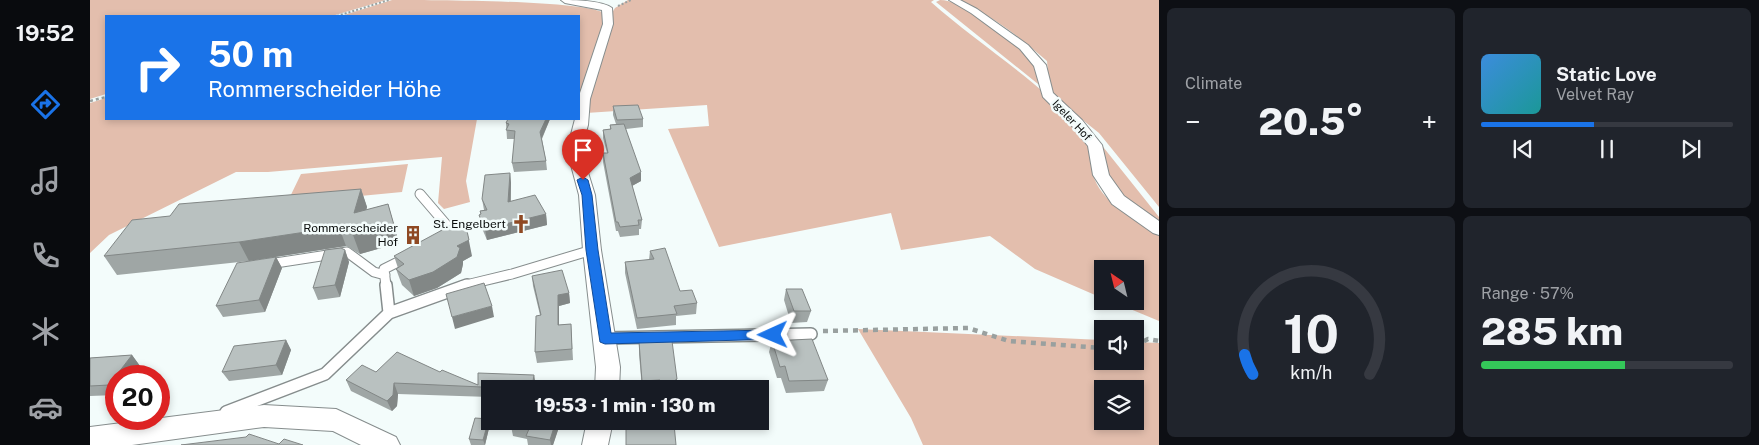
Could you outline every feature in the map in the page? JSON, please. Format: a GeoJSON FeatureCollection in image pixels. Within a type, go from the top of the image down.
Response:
{"type":"FeatureCollection","features":[{"type":"Feature","properties":{"kind":"street"},"geometry":{"type":"LineString","coordinates":[[565,0],[607,8],[608,24],[584,99],[581,125],[574,150],[587,195],[592,250],[605,338],[607,380]]}},
{"type":"Feature","properties":{"kind":"street","name":"Igeler Hof"},"geometry":{"type":"LineString","coordinates":[[953,0],[974,11],[1024,46],[1040,65],[1047,94],[1077,123],[1095,145],[1101,175],[1118,200],[1159,229]]}},
{"type":"Feature","properties":{"kind":"street"},"geometry":{"type":"LineString","coordinates":[[90,439],[264,416],[336,420],[387,445]]}},
{"type":"Feature","properties":{"kind":"street"},"geometry":{"type":"LineString","coordinates":[[594,445],[598,430]]}},
{"type":"Feature","properties":{"kind":"lane"},"geometry":{"type":"LineString","coordinates":[[420,194],[450,229],[440,239]]}},
{"type":"Feature","properties":{"kind":"lane"},"geometry":{"type":"LineString","coordinates":[[194,424],[324,374],[389,313],[463,286],[512,274],[592,250]]}},
{"type":"Feature","properties":{"kind":"lane"},"geometry":{"type":"LineString","coordinates":[[255,266],[347,252],[356,255],[373,273],[385,275]]}},
{"type":"Feature","properties":{"kind":"lane"},"geometry":{"type":"LineString","coordinates":[[389,313],[384,269],[418,252]]}},
{"type":"Feature","properties":{"kind":"lane"},"geometry":{"type":"LineString","coordinates":[[605,338],[810,334]]}},
{"type":"Feature","properties":{"kind":"path"},"geometry":{"type":"LineString","coordinates":[[340,15],[389,0]]}},
{"type":"Feature","properties":{"kind":"path"},"geometry":{"type":"LineString","coordinates":[[90,101],[105,96]]}},
{"type":"Feature","properties":{"kind":"path"},"geometry":{"type":"LineString","coordinates":[[810,334],[820,331],[848,329],[968,328],[1009,341],[1094,347]]}},
{"type":"Feature","properties":{"kind":"path"},"geometry":{"type":"LineString","coordinates":[[1144,341],[1148,339],[1159,341]]}},
{"type":"Feature","properties":{"kind":"shaded area"},"geometry":{"type":"Polygon","coordinates":[[[90,0],[386,0],[335,15],[105,15],[105,94],[90,99],[90,0]]]}},
{"type":"Feature","properties":{"kind":"shaded area"},"geometry":{"type":"Polygon","coordinates":[[[392,0],[540,3],[593,9],[605,14],[580,102],[580,15],[344,15],[392,0]]]}},
{"type":"Feature","properties":{"kind":"shaded area"},"geometry":{"type":"Polygon","coordinates":[[[628,0],[934,0],[931,2],[1027,78],[1063,110],[1079,127],[1086,138],[1093,174],[1103,194],[1120,209],[1159,234],[1159,321],[1133,310],[1144,310],[1144,260],[1094,260],[1094,295],[1035,269],[990,236],[901,250],[891,213],[719,247],[668,129],[709,126],[707,105],[586,113],[610,16],[615,8],[628,0]]]}},
{"type":"Feature","properties":{"kind":"shaded area"},"geometry":{"type":"Polygon","coordinates":[[[940,0],[964,7],[991,24],[1027,53],[1036,61],[1038,84],[936,2],[940,0]]]}},
{"type":"Feature","properties":{"kind":"shaded area"},"geometry":{"type":"Polygon","coordinates":[[[956,0],[1159,0],[1159,207],[1099,133],[1050,94],[1047,61],[993,19],[956,0]]]}},
{"type":"Feature","properties":{"kind":"shaded area"},"geometry":{"type":"Polygon","coordinates":[[[105,98],[105,120],[477,120],[466,181],[470,202],[444,209],[438,203],[442,157],[268,172],[236,172],[109,235],[90,253],[90,103],[105,98]]]}},
{"type":"Feature","properties":{"kind":"shaded area"},"geometry":{"type":"Polygon","coordinates":[[[1092,133],[1159,217],[1159,228],[1112,193],[1092,133]]]}},
{"type":"Feature","properties":{"kind":"shaded area"},"geometry":{"type":"Polygon","coordinates":[[[408,164],[402,192],[287,203],[301,174],[408,164]]]}},
{"type":"Feature","properties":{"kind":"shaded area"},"geometry":{"type":"Polygon","coordinates":[[[858,329],[1094,340],[1094,370],[1144,370],[1144,342],[1159,343],[1159,445],[923,445],[911,418],[858,329]]]}},
{"type":"Feature","properties":{"kind":"building"},"geometry":{"type":"Polygon","coordinates":[[[638,105],[643,119],[617,120],[613,106],[638,105]]]}},
{"type":"Feature","properties":{"kind":"building"},"geometry":{"type":"Polygon","coordinates":[[[508,120],[546,120],[540,132],[546,161],[512,163],[515,131],[506,130],[509,124],[506,123],[508,120]]]}},
{"type":"Feature","properties":{"kind":"building"},"geometry":{"type":"Polygon","coordinates":[[[624,124],[641,172],[630,178],[642,220],[638,220],[639,225],[620,227],[618,222],[616,222],[603,153],[608,153],[603,130],[611,129],[610,125],[624,124]]]}},
{"type":"Feature","properties":{"kind":"building"},"geometry":{"type":"Polygon","coordinates":[[[510,173],[508,202],[535,195],[546,214],[485,229],[479,215],[481,214],[480,211],[487,210],[482,199],[485,175],[510,173]]]}},
{"type":"Feature","properties":{"kind":"building"},"geometry":{"type":"Polygon","coordinates":[[[361,189],[354,213],[388,204],[394,225],[353,235],[339,227],[239,242],[104,256],[132,220],[170,216],[179,204],[361,189]]]}},
{"type":"Feature","properties":{"kind":"building"},"geometry":{"type":"Polygon","coordinates":[[[457,222],[467,231],[469,240],[457,246],[460,248],[457,257],[433,272],[409,280],[396,269],[404,264],[394,256],[457,222]]]}},
{"type":"Feature","properties":{"kind":"building"},"geometry":{"type":"Polygon","coordinates":[[[341,248],[345,250],[335,285],[313,288],[325,250],[341,248]]]}},
{"type":"Feature","properties":{"kind":"building"},"geometry":{"type":"Polygon","coordinates":[[[665,248],[680,291],[692,290],[697,303],[674,306],[677,314],[637,318],[625,262],[654,259],[650,251],[665,248]]]}},
{"type":"Feature","properties":{"kind":"building"},"geometry":{"type":"Polygon","coordinates":[[[276,257],[259,300],[216,306],[237,263],[276,257]]]}},
{"type":"Feature","properties":{"kind":"building"},"geometry":{"type":"Polygon","coordinates":[[[562,270],[569,293],[558,295],[558,325],[571,324],[572,349],[535,352],[536,316],[541,315],[532,276],[562,270]]]}},
{"type":"Feature","properties":{"kind":"building"},"geometry":{"type":"Polygon","coordinates":[[[484,283],[492,306],[452,317],[446,294],[484,283]]]}},
{"type":"Feature","properties":{"kind":"building"},"geometry":{"type":"Polygon","coordinates":[[[786,289],[802,289],[811,311],[794,311],[786,289]]]}},
{"type":"Feature","properties":{"kind":"building"},"geometry":{"type":"Polygon","coordinates":[[[812,339],[828,380],[789,381],[785,366],[780,367],[772,341],[812,339]]]}},
{"type":"Feature","properties":{"kind":"building"},"geometry":{"type":"Polygon","coordinates":[[[286,340],[276,365],[222,372],[234,346],[286,340]]]}},
{"type":"Feature","properties":{"kind":"building"},"geometry":{"type":"Polygon","coordinates":[[[672,341],[677,379],[642,380],[639,342],[672,341]]]}},
{"type":"Feature","properties":{"kind":"building"},"geometry":{"type":"Polygon","coordinates":[[[397,352],[440,372],[442,370],[478,385],[478,373],[534,375],[533,380],[481,380],[481,387],[394,383],[393,395],[387,401],[346,380],[362,365],[376,372],[397,352]]]}},
{"type":"Feature","properties":{"kind":"building"},"geometry":{"type":"Polygon","coordinates":[[[132,355],[124,365],[105,365],[105,385],[90,386],[90,358],[132,355]]]}},
{"type":"Feature","properties":{"kind":"building"},"geometry":{"type":"Polygon","coordinates":[[[475,418],[481,418],[481,430],[486,430],[483,440],[469,439],[475,418]]]}},
{"type":"Feature","properties":{"kind":"building"},"geometry":{"type":"Polygon","coordinates":[[[529,430],[553,430],[550,440],[526,436],[529,430]]]}},
{"type":"Feature","properties":{"kind":"building"},"geometry":{"type":"Polygon","coordinates":[[[626,430],[675,430],[676,445],[626,445],[626,430]]]}},
{"type":"Feature","properties":{"kind":"building"},"geometry":{"type":"Polygon","coordinates":[[[249,434],[279,444],[284,439],[303,445],[181,445],[246,437],[249,434]]]}},
{"type":"Feature","properties":{"kind":"place","name":"St. Engelbert"},"geometry":{"type":"Point","coordinates":[521,224]}},
{"type":"Feature","properties":{"kind":"place","name":"Rommerscheider Hof"},"geometry":{"type":"Point","coordinates":[413,235]}},
{"type":"Feature","properties":{"kind":"route"},"geometry":{"type":"LineString","coordinates":[[583,180],[587,195],[592,250],[605,338],[773,335]]}}]}
